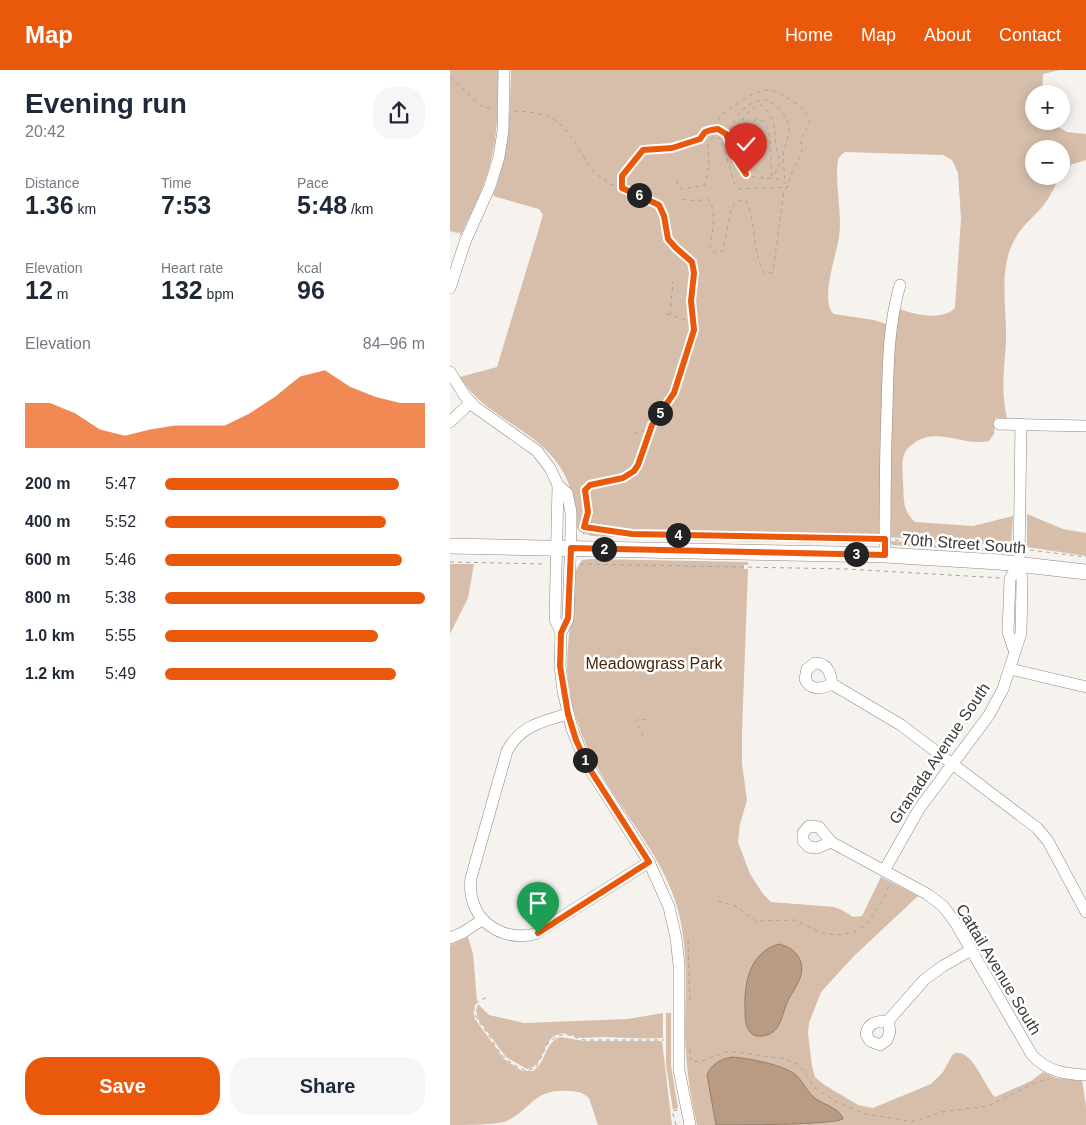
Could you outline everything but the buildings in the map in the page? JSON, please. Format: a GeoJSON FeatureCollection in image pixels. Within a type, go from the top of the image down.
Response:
{"type":"FeatureCollection","features":[{"type":"Feature","properties":{"kind":"main road","name":"70th Street South"},"geometry":{"type":"LineString","coordinates":[[450,546],[564,548],[885,547],[1086,572]]}},
{"type":"Feature","properties":{"kind":"street"},"geometry":{"type":"LineString","coordinates":[[450,288],[465,242],[490,186],[497,164],[502,138],[504,70]]}},
{"type":"Feature","properties":{"kind":"street"},"geometry":{"type":"LineString","coordinates":[[885,547],[889,350],[893,313],[900,285]]}},
{"type":"Feature","properties":{"kind":"street"},"geometry":{"type":"LineString","coordinates":[[450,372],[459,389],[470,402],[537,451],[550,468],[558,485],[567,493],[570,504],[564,548],[568,618],[561,633],[560,673],[574,735],[589,768],[649,862],[666,899],[676,938],[679,976],[678,1056],[681,1085],[690,1125]]}},
{"type":"Feature","properties":{"kind":"street"},"geometry":{"type":"LineString","coordinates":[[450,422],[470,402]]}},
{"type":"Feature","properties":{"kind":"street"},"geometry":{"type":"LineString","coordinates":[[999,424],[1086,426]]}},
{"type":"Feature","properties":{"kind":"street","name":"Granada Avenue South"},"geometry":{"type":"LineString","coordinates":[[884,870],[919,809],[993,709],[1010,669],[1014,650],[1008,632],[1010,579],[1019,564],[1021,424]]}},
{"type":"Feature","properties":{"kind":"street"},"geometry":{"type":"LineString","coordinates":[[1010,669],[1086,687]]}},
{"type":"Feature","properties":{"kind":"street"},"geometry":{"type":"LineString","coordinates":[[832,684],[891,718],[1041,832],[1053,849],[1086,912]]}},
{"type":"Feature","properties":{"kind":"street"},"geometry":{"type":"LineString","coordinates":[[568,714],[541,721],[526,729],[517,737],[508,751],[471,878],[471,898],[475,910],[489,927],[505,934],[518,937],[535,934],[545,930],[649,862]]}},
{"type":"Feature","properties":{"kind":"street","name":"Cattail Avenue South"},"geometry":{"type":"LineString","coordinates":[[831,842],[940,903],[955,922],[1032,1055],[1053,1071],[1086,1075]]}},
{"type":"Feature","properties":{"kind":"street"},"geometry":{"type":"LineString","coordinates":[[450,938],[462,933],[482,920]]}},
{"type":"Feature","properties":{"kind":"street"},"geometry":{"type":"LineString","coordinates":[[888,1021],[924,980],[943,966],[971,950]]}},
{"type":"Feature","properties":{"kind":"path"},"geometry":{"type":"LineString","coordinates":[[450,77],[481,106],[494,109]]}},
{"type":"Feature","properties":{"kind":"path"},"geometry":{"type":"LineString","coordinates":[[679,199],[696,201],[707,199],[711,202],[713,210],[710,248],[715,253],[724,251],[734,205],[741,200],[747,202],[755,232],[759,265],[766,274],[773,272],[784,190],[788,187],[791,174],[802,153],[801,138],[810,124],[808,114],[800,106],[777,92],[763,90],[740,102],[719,117],[719,122],[738,162],[746,174],[763,179],[784,181]]}},
{"type":"Feature","properties":{"kind":"path"},"geometry":{"type":"LineString","coordinates":[[729,142],[732,123],[741,111],[753,102],[764,99],[775,104],[785,117],[789,131],[782,161],[784,181],[788,187]]}},
{"type":"Feature","properties":{"kind":"path"},"geometry":{"type":"LineString","coordinates":[[729,142],[744,118],[755,106],[762,105],[771,115],[775,127],[776,149],[780,162],[772,179]]}},
{"type":"Feature","properties":{"kind":"path"},"geometry":{"type":"LineString","coordinates":[[513,110],[556,119],[568,132],[595,173],[605,181],[659,205],[664,216],[668,239],[692,262],[694,273],[691,301],[694,323],[690,346],[674,393],[654,420],[638,465],[633,472],[620,478],[590,485],[586,488],[584,494],[588,512],[584,532]]}},
{"type":"Feature","properties":{"kind":"path"},"geometry":{"type":"LineString","coordinates":[[763,179],[752,168],[737,140],[749,124],[757,119],[768,124],[772,179]]}},
{"type":"Feature","properties":{"kind":"path"},"geometry":{"type":"LineString","coordinates":[[622,188],[622,176],[643,150],[680,146],[700,139],[705,132],[711,130],[718,129],[726,134]]}},
{"type":"Feature","properties":{"kind":"path"},"geometry":{"type":"LineString","coordinates":[[677,181],[678,187],[682,189],[705,185],[709,165],[708,145],[714,137],[721,139],[735,185],[739,189],[788,187]]}},
{"type":"Feature","properties":{"kind":"path"},"geometry":{"type":"LineString","coordinates":[[670,315],[673,282],[671,282]]}},
{"type":"Feature","properties":{"kind":"path"},"geometry":{"type":"LineString","coordinates":[[666,314],[694,323]]}},
{"type":"Feature","properties":{"kind":"path"},"geometry":{"type":"LineString","coordinates":[[634,434],[640,431],[648,433]]}},
{"type":"Feature","properties":{"kind":"path"},"geometry":{"type":"LineString","coordinates":[[584,527],[632,534],[885,547],[1007,548]]}},
{"type":"Feature","properties":{"kind":"path"},"geometry":{"type":"LineString","coordinates":[[1033,551],[1086,557]]}},
{"type":"Feature","properties":{"kind":"path"},"geometry":{"type":"LineString","coordinates":[[450,562],[547,564]]}},
{"type":"Feature","properties":{"kind":"path"},"geometry":{"type":"LineString","coordinates":[[581,564],[847,569],[997,578]]}},
{"type":"Feature","properties":{"kind":"path"},"geometry":{"type":"LineString","coordinates":[[643,736],[636,721],[638,719],[647,720]]}},
{"type":"Feature","properties":{"kind":"path"},"geometry":{"type":"LineString","coordinates":[[718,900],[736,906],[756,921],[795,920],[823,934],[840,935],[857,931],[868,923],[886,894],[890,883]]}},
{"type":"Feature","properties":{"kind":"path"},"geometry":{"type":"LineString","coordinates":[[486,998],[474,1010],[477,1020],[504,1057],[527,1071],[536,1067],[548,1043],[559,1035],[569,1035],[584,1040],[664,1040]]}},
{"type":"Feature","properties":{"kind":"path"},"geometry":{"type":"LineString","coordinates":[[691,1062],[700,1062],[732,1051],[785,1059],[799,1065],[816,1089],[835,1101],[865,1114],[904,1121],[916,1121],[932,1114],[947,1111],[988,1106],[1042,1080],[1052,1079]]}},
{"type":"Feature","properties":{"kind":"path"},"geometry":{"type":"LineString","coordinates":[[672,1111],[676,1125]]}},
{"type":"Feature","properties":{"kind":"green space"},"geometry":{"type":"Polygon","coordinates":[[[450,70],[498,70],[496,131],[491,162],[480,194],[461,235],[459,234],[460,232],[450,231],[450,70]]]}},
{"type":"Feature","properties":{"kind":"green space"},"geometry":{"type":"Polygon","coordinates":[[[511,70],[1060,70],[1043,74],[1042,85],[1025,85],[1025,130],[1064,130],[1086,134],[1086,160],[1070,165],[1070,140],[1025,140],[1025,185],[1055,185],[1046,203],[1017,236],[1009,252],[1006,264],[1004,289],[1006,339],[1003,387],[1007,418],[995,418],[994,434],[989,441],[970,441],[942,436],[923,438],[908,448],[902,468],[904,504],[915,522],[973,526],[1013,516],[1011,546],[887,537],[896,308],[934,316],[942,315],[955,308],[961,218],[958,173],[952,160],[943,155],[845,152],[838,160],[837,181],[840,232],[828,291],[830,308],[834,314],[874,320],[889,325],[883,537],[785,535],[785,538],[880,541],[879,544],[678,540],[592,536],[580,532],[574,518],[570,487],[555,460],[532,438],[481,401],[460,377],[497,367],[543,215],[539,209],[493,196],[502,165],[509,118],[511,70]]]}},
{"type":"Feature","properties":{"kind":"green space"},"geometry":{"type":"Polygon","coordinates":[[[1027,514],[1063,529],[1086,533],[1086,556],[1027,547],[1027,514]]]}},
{"type":"Feature","properties":{"kind":"green space"},"geometry":{"type":"Polygon","coordinates":[[[890,541],[1007,550],[998,552],[892,545],[890,541]]]}},
{"type":"Feature","properties":{"kind":"green space","name":"Meadowgrass Park"},"geometry":{"type":"Polygon","coordinates":[[[582,560],[748,562],[748,565],[744,565],[744,569],[748,569],[742,732],[742,764],[747,800],[740,824],[738,842],[750,874],[763,894],[771,902],[834,907],[853,917],[862,916],[881,877],[918,896],[854,956],[821,992],[809,1023],[808,1034],[815,1077],[823,1084],[858,1105],[873,1108],[931,1084],[943,1072],[953,1054],[960,1053],[972,1061],[995,1097],[1031,1081],[1043,1072],[1056,1078],[1082,1081],[1086,1106],[1086,1125],[697,1125],[690,1092],[686,1058],[685,957],[678,910],[664,873],[593,760],[577,720],[570,692],[567,664],[576,570],[582,560]]]}},
{"type":"Feature","properties":{"kind":"green space"},"geometry":{"type":"Polygon","coordinates":[[[450,564],[474,564],[468,598],[450,634],[450,564]]]}},
{"type":"Feature","properties":{"kind":"green space"},"geometry":{"type":"Polygon","coordinates":[[[468,937],[473,954],[477,1001],[473,1010],[475,1019],[504,1059],[522,1071],[533,1071],[551,1044],[560,1037],[584,1041],[662,1041],[672,1125],[598,1125],[589,1098],[579,1092],[556,1091],[539,1097],[521,1112],[504,1122],[450,1125],[450,945],[468,937]]]}},
{"type":"Feature","properties":{"kind":"green space"},"geometry":{"type":"Polygon","coordinates":[[[478,1004],[489,1015],[524,1023],[628,1019],[663,1013],[663,1038],[582,1038],[568,1034],[559,1034],[549,1041],[537,1063],[527,1069],[506,1057],[499,1048],[478,1019],[476,1010],[478,1004]]]}},
{"type":"Feature","properties":{"kind":"green space"},"geometry":{"type":"Polygon","coordinates":[[[666,1013],[671,1013],[671,1066],[678,1108],[673,1110],[666,1065],[666,1013]]]}},
{"type":"Feature","properties":{"kind":"shaded area"},"geometry":{"type":"Polygon","coordinates":[[[779,944],[790,948],[798,956],[802,969],[801,975],[778,1026],[768,1035],[757,1036],[750,1032],[746,1022],[745,999],[748,979],[755,961],[761,954],[779,944]]]}},
{"type":"Feature","properties":{"kind":"shaded area"},"geometry":{"type":"Polygon","coordinates":[[[732,1057],[766,1063],[791,1071],[816,1099],[839,1112],[843,1119],[804,1124],[716,1125],[707,1075],[717,1063],[732,1057]]]}},
{"type":"Feature","properties":{"kind":"route"},"geometry":{"type":"LineString","coordinates":[[538,933],[649,862],[589,768],[576,740],[568,714],[560,666],[561,633],[568,618],[571,548],[885,555],[885,539],[632,534],[584,527],[588,512],[584,494],[586,487],[598,482],[628,476],[637,468],[648,433],[655,418],[668,404],[674,393],[694,330],[691,301],[694,273],[692,262],[668,239],[661,207],[622,188],[622,176],[643,150],[672,148],[700,139],[705,132],[718,129],[726,134],[738,162],[746,174]]}}]}
